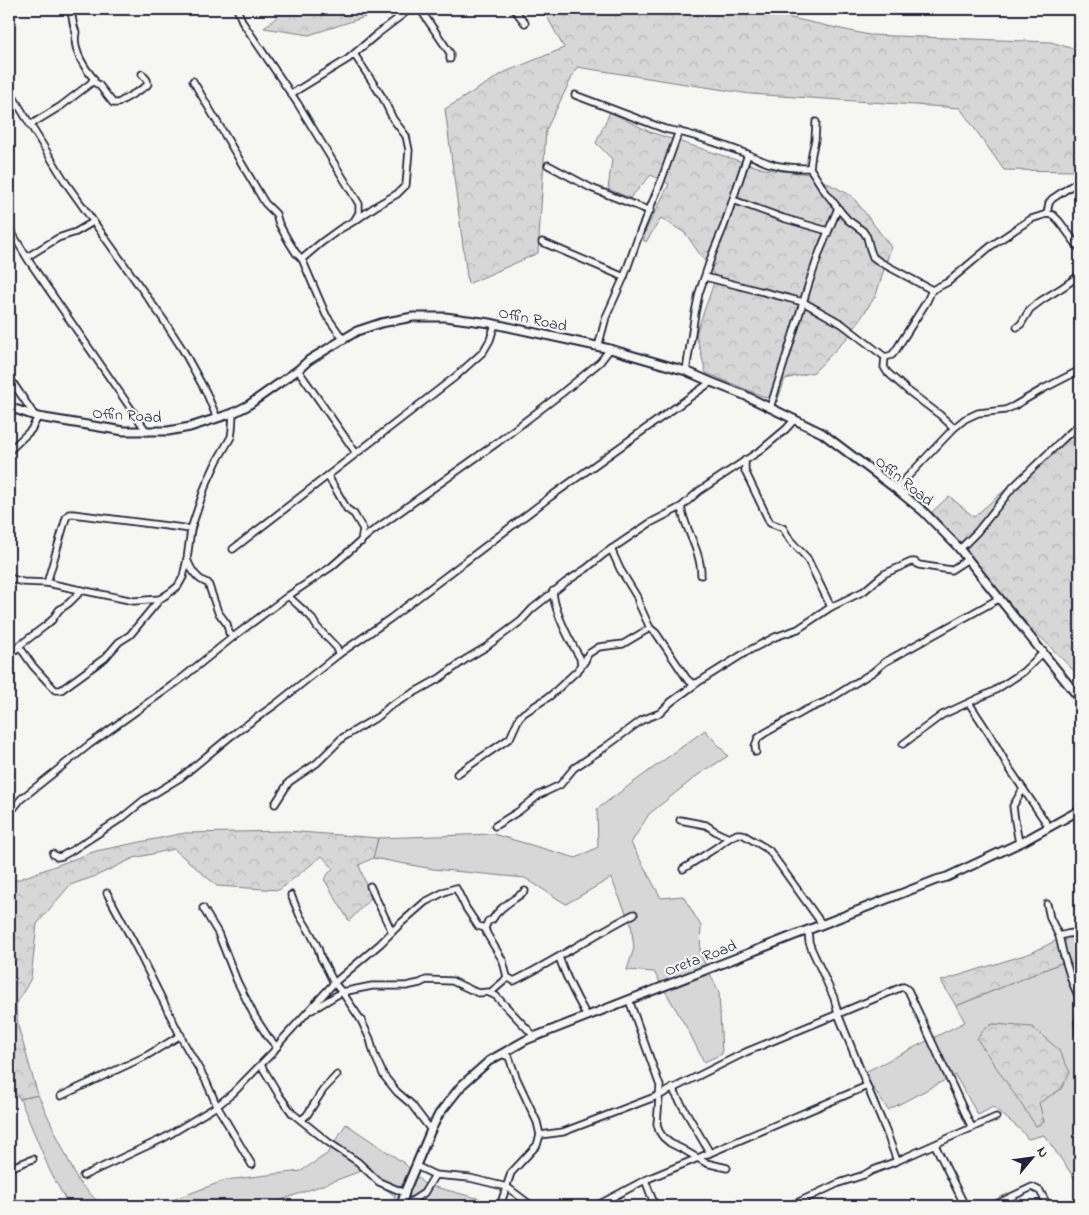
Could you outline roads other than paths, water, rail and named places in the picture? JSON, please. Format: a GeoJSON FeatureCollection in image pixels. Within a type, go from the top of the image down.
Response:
{"type":"FeatureCollection","features":[{"type":"Feature","properties":{"kind":"street"},"geometry":{"type":"LineString","coordinates":[[30,125],[61,106],[94,79],[78,55],[74,37],[76,32],[70,9]]}},
{"type":"Feature","properties":{"kind":"street"},"geometry":{"type":"LineString","coordinates":[[237,9],[248,30],[326,148],[359,204],[359,213],[354,221]]}},
{"type":"Feature","properties":{"kind":"street"},"geometry":{"type":"LineString","coordinates":[[291,94],[348,59],[410,9]]}},
{"type":"Feature","properties":{"kind":"street"},"geometry":{"type":"LineString","coordinates":[[420,9],[450,52],[450,59]]}},
{"type":"Feature","properties":{"kind":"street"},"geometry":{"type":"LineString","coordinates":[[514,9],[525,23]]}},
{"type":"Feature","properties":{"kind":"street"},"geometry":{"type":"LineString","coordinates":[[302,259],[340,229],[348,226],[397,194],[406,185],[409,150],[406,136],[393,119],[383,98],[354,54]]}},
{"type":"Feature","properties":{"kind":"street"},"geometry":{"type":"LineString","coordinates":[[92,81],[99,85],[114,103],[118,104],[148,84],[142,74]]}},
{"type":"Feature","properties":{"kind":"street"},"geometry":{"type":"LineString","coordinates":[[193,81],[265,203],[276,214],[289,242],[302,259],[326,315],[343,339]]}},
{"type":"Feature","properties":{"kind":"street"},"geometry":{"type":"LineString","coordinates":[[9,90],[62,177],[183,350],[206,392],[216,418]]}},
{"type":"Feature","properties":{"kind":"street"},"geometry":{"type":"LineString","coordinates":[[575,95],[665,129],[679,131],[748,154],[770,164],[810,168]]}},
{"type":"Feature","properties":{"kind":"street"},"geometry":{"type":"LineString","coordinates":[[816,122],[810,168],[824,190],[848,220],[863,231],[867,237],[873,257],[932,290]]}},
{"type":"Feature","properties":{"kind":"street"},"geometry":{"type":"LineString","coordinates":[[598,347],[606,317],[650,211],[679,131]]}},
{"type":"Feature","properties":{"kind":"street"},"geometry":{"type":"LineString","coordinates":[[686,371],[699,293],[748,154]]}},
{"type":"Feature","properties":{"kind":"street"},"geometry":{"type":"LineString","coordinates":[[548,165],[591,188],[650,211]]}},
{"type":"Feature","properties":{"kind":"street"},"geometry":{"type":"LineString","coordinates":[[1047,214],[1049,203],[1052,199],[1080,180]]}},
{"type":"Feature","properties":{"kind":"street"},"geometry":{"type":"LineString","coordinates":[[733,200],[782,218],[828,231]]}},
{"type":"Feature","properties":{"kind":"street"},"geometry":{"type":"LineString","coordinates":[[770,408],[820,250],[838,208]]}},
{"type":"Feature","properties":{"kind":"street"},"geometry":{"type":"LineString","coordinates":[[705,277],[803,302],[842,324],[885,356],[892,355],[896,350],[932,290],[948,282],[991,246],[1031,219],[1047,214],[1052,215],[1059,221],[1080,249]]}},
{"type":"Feature","properties":{"kind":"street"},"geometry":{"type":"LineString","coordinates":[[27,257],[58,238],[76,232],[93,222]]}},
{"type":"Feature","properties":{"kind":"street"},"geometry":{"type":"LineString","coordinates":[[9,228],[147,432]]}},
{"type":"Feature","properties":{"kind":"street"},"geometry":{"type":"LineString","coordinates":[[542,242],[624,277]]}},
{"type":"Feature","properties":{"kind":"street"},"geometry":{"type":"LineString","coordinates":[[1017,327],[1030,310],[1042,300],[1080,275]]}},
{"type":"Feature","properties":{"kind":"street","name":"Offin Road"},"geometry":{"type":"LineString","coordinates":[[9,408],[36,416],[124,432],[168,431],[190,427],[233,413],[247,406],[309,360],[357,331],[381,323],[413,317],[445,317],[495,324],[610,349],[686,371],[744,395],[822,433],[924,511],[960,549],[1080,699]]}},
{"type":"Feature","properties":{"kind":"street"},"geometry":{"type":"LineString","coordinates":[[232,549],[455,377],[483,352],[490,340],[495,324]]}},
{"type":"Feature","properties":{"kind":"street"},"geometry":{"type":"LineString","coordinates":[[9,814],[20,799],[90,744],[181,679],[233,637],[330,567],[370,533],[498,442],[600,362],[610,349]]}},
{"type":"Feature","properties":{"kind":"street"},"geometry":{"type":"LineString","coordinates":[[885,356],[884,367],[887,372],[940,414],[954,428]]}},
{"type":"Feature","properties":{"kind":"street"},"geometry":{"type":"LineString","coordinates":[[298,370],[356,453]]}},
{"type":"Feature","properties":{"kind":"street"},"geometry":{"type":"LineString","coordinates":[[896,489],[954,428],[965,419],[978,413],[1000,411],[1014,406],[1042,389],[1080,370]]}},
{"type":"Feature","properties":{"kind":"street"},"geometry":{"type":"LineString","coordinates":[[9,377],[36,416],[31,430],[9,451]]}},
{"type":"Feature","properties":{"kind":"street"},"geometry":{"type":"LineString","coordinates":[[53,854],[57,857],[62,856],[122,818],[144,800],[187,772],[339,654],[391,618],[550,497],[711,382]]}},
{"type":"Feature","properties":{"kind":"street"},"geometry":{"type":"LineString","coordinates":[[19,646],[33,666],[55,690],[61,690],[105,658],[119,642],[130,634],[160,599],[178,586],[184,578],[191,530],[205,487],[231,437],[233,413]]}},
{"type":"Feature","properties":{"kind":"street"},"geometry":{"type":"LineString","coordinates":[[275,804],[289,782],[317,763],[342,738],[379,716],[390,706],[440,678],[486,647],[594,561],[650,523],[681,507],[699,491],[761,450],[795,420]]}},
{"type":"Feature","properties":{"kind":"street"},"geometry":{"type":"LineString","coordinates":[[960,549],[977,532],[1013,487],[1080,424]]}},
{"type":"Feature","properties":{"kind":"street"},"geometry":{"type":"LineString","coordinates":[[745,460],[745,470],[770,523],[784,528],[795,547],[803,554],[831,607]]}},
{"type":"Feature","properties":{"kind":"street"},"geometry":{"type":"LineString","coordinates":[[328,476],[347,509],[354,514],[362,529],[361,542]]}},
{"type":"Feature","properties":{"kind":"street"},"geometry":{"type":"LineString","coordinates":[[681,507],[683,517],[695,544],[701,566],[701,574]]}},
{"type":"Feature","properties":{"kind":"street"},"geometry":{"type":"LineString","coordinates":[[47,583],[66,518],[69,514],[191,530]]}},
{"type":"Feature","properties":{"kind":"street"},"geometry":{"type":"LineString","coordinates":[[611,549],[620,569],[637,596],[650,628],[656,633],[687,679],[692,683],[697,683]]}},
{"type":"Feature","properties":{"kind":"street"},"geometry":{"type":"LineString","coordinates":[[188,559],[190,567],[197,577],[203,582],[208,583],[218,612],[227,624],[229,633],[233,637]]}},
{"type":"Feature","properties":{"kind":"street"},"geometry":{"type":"LineString","coordinates":[[495,826],[519,811],[538,795],[560,785],[574,768],[642,720],[660,713],[671,702],[697,683],[748,651],[775,637],[798,629],[831,607],[864,591],[884,574],[911,562],[951,570],[968,560]]}},
{"type":"Feature","properties":{"kind":"street"},"geometry":{"type":"LineString","coordinates":[[9,578],[23,582],[47,583],[134,601],[160,599]]}},
{"type":"Feature","properties":{"kind":"street"},"geometry":{"type":"LineString","coordinates":[[9,656],[52,620],[59,610],[82,590]]}},
{"type":"Feature","properties":{"kind":"street"},"geometry":{"type":"LineString","coordinates":[[554,591],[557,610],[580,658],[578,669]]}},
{"type":"Feature","properties":{"kind":"street"},"geometry":{"type":"LineString","coordinates":[[288,596],[311,617],[317,627],[337,648],[339,654]]}},
{"type":"Feature","properties":{"kind":"street"},"geometry":{"type":"LineString","coordinates":[[756,752],[755,746],[758,738],[765,733],[806,710],[825,702],[873,672],[884,662],[1000,598]]}},
{"type":"Feature","properties":{"kind":"street"},"geometry":{"type":"LineString","coordinates":[[458,774],[510,738],[519,718],[550,696],[578,669],[593,650],[622,644],[650,628]]}},
{"type":"Feature","properties":{"kind":"street"},"geometry":{"type":"LineString","coordinates":[[903,744],[942,715],[994,691],[1023,672],[1044,652]]}},
{"type":"Feature","properties":{"kind":"street"},"geometry":{"type":"LineString","coordinates":[[969,703],[1009,768],[1049,827]]}},
{"type":"Feature","properties":{"kind":"street"},"geometry":{"type":"LineString","coordinates":[[1019,843],[1013,806],[1023,789]]}},
{"type":"Feature","properties":{"kind":"street","name":"Oreta Road"},"geometry":{"type":"LineString","coordinates":[[402,1206],[405,1193],[439,1114],[462,1085],[489,1060],[526,1040],[947,877],[1019,843],[1080,810]]}},
{"type":"Feature","properties":{"kind":"street"},"geometry":{"type":"LineString","coordinates":[[680,820],[706,825],[729,838]]}},
{"type":"Feature","properties":{"kind":"street"},"geometry":{"type":"LineString","coordinates":[[683,869],[729,838],[742,834],[767,848],[822,924]]}},
{"type":"Feature","properties":{"kind":"street"},"geometry":{"type":"LineString","coordinates":[[370,886],[392,932]]}},
{"type":"Feature","properties":{"kind":"street"},"geometry":{"type":"LineString","coordinates":[[83,1176],[164,1138],[217,1106],[261,1065],[334,983],[425,902],[456,888],[478,926],[485,928]]}},
{"type":"Feature","properties":{"kind":"street"},"geometry":{"type":"LineString","coordinates":[[525,891],[499,910],[492,920],[488,921],[485,928],[486,934],[503,961],[507,977],[514,981],[543,967],[634,914]]}},
{"type":"Feature","properties":{"kind":"street"},"geometry":{"type":"LineString","coordinates":[[107,893],[211,1091],[217,1106],[252,1165]]}},
{"type":"Feature","properties":{"kind":"street"},"geometry":{"type":"LineString","coordinates":[[291,895],[334,983],[361,1020],[384,1076],[396,1092],[412,1104],[431,1130]]}},
{"type":"Feature","properties":{"kind":"street"},"geometry":{"type":"LineString","coordinates":[[1047,904],[1050,918],[1059,936],[1072,982],[1080,1000]]}},
{"type":"Feature","properties":{"kind":"street"},"geometry":{"type":"LineString","coordinates":[[203,908],[218,933],[252,1013],[277,1047]]}},
{"type":"Feature","properties":{"kind":"street"},"geometry":{"type":"LineString","coordinates":[[808,930],[812,950],[834,998],[838,1014],[897,1161]]}},
{"type":"Feature","properties":{"kind":"street"},"geometry":{"type":"LineString","coordinates":[[1059,936],[1080,932]]}},
{"type":"Feature","properties":{"kind":"street"},"geometry":{"type":"LineString","coordinates":[[559,957],[565,975],[587,1016]]}},
{"type":"Feature","properties":{"kind":"street"},"geometry":{"type":"LineString","coordinates":[[490,993],[507,977]]}},
{"type":"Feature","properties":{"kind":"street"},"geometry":{"type":"LineString","coordinates":[[307,1012],[342,992],[372,986],[406,986],[426,980],[452,981],[478,993],[490,993],[496,996],[534,1037]]}},
{"type":"Feature","properties":{"kind":"street"},"geometry":{"type":"LineString","coordinates":[[540,1135],[563,1132],[660,1095],[746,1052],[902,986],[908,990],[972,1128]]}},
{"type":"Feature","properties":{"kind":"street"},"geometry":{"type":"LineString","coordinates":[[629,1000],[660,1086],[657,1124],[659,1131],[670,1143],[712,1165],[727,1168]]}},
{"type":"Feature","properties":{"kind":"street"},"geometry":{"type":"LineString","coordinates":[[1080,1013],[1078,1023],[1080,1043]]}},
{"type":"Feature","properties":{"kind":"street"},"geometry":{"type":"LineString","coordinates":[[61,1096],[146,1056],[181,1035]]}},
{"type":"Feature","properties":{"kind":"street"},"geometry":{"type":"LineString","coordinates":[[500,1206],[511,1173],[537,1146],[540,1135],[537,1122],[509,1057],[501,1054]]}},
{"type":"Feature","properties":{"kind":"street"},"geometry":{"type":"LineString","coordinates":[[1079,1068],[1080,1058]]}},
{"type":"Feature","properties":{"kind":"street"},"geometry":{"type":"LineString","coordinates":[[261,1065],[290,1110],[301,1120],[328,1142],[358,1162],[379,1182],[405,1193]]}},
{"type":"Feature","properties":{"kind":"street"},"geometry":{"type":"LineString","coordinates":[[301,1120],[323,1090],[337,1075]]}},
{"type":"Feature","properties":{"kind":"street"},"geometry":{"type":"LineString","coordinates":[[596,1206],[645,1180],[866,1086]]}},
{"type":"Feature","properties":{"kind":"street"},"geometry":{"type":"LineString","coordinates":[[672,1088],[710,1153]]}},
{"type":"Feature","properties":{"kind":"street"},"geometry":{"type":"LineString","coordinates":[[790,1206],[839,1183],[897,1161],[996,1117]]}},
{"type":"Feature","properties":{"kind":"street"},"geometry":{"type":"LineString","coordinates":[[935,1145],[965,1206]]}},
{"type":"Feature","properties":{"kind":"street"},"geometry":{"type":"LineString","coordinates":[[9,1168],[33,1159]]}},
{"type":"Feature","properties":{"kind":"street"},"geometry":{"type":"LineString","coordinates":[[416,1166],[435,1175],[470,1178],[506,1187],[532,1206]]}},
{"type":"Feature","properties":{"kind":"street"},"geometry":{"type":"LineString","coordinates":[[402,1206],[424,1193],[435,1175]]}},
{"type":"Feature","properties":{"kind":"street"},"geometry":{"type":"LineString","coordinates":[[645,1180],[655,1206]]}},
{"type":"Feature","properties":{"kind":"street"},"geometry":{"type":"LineString","coordinates":[[992,1206],[1032,1187],[1040,1191],[1048,1206]]}}]}
